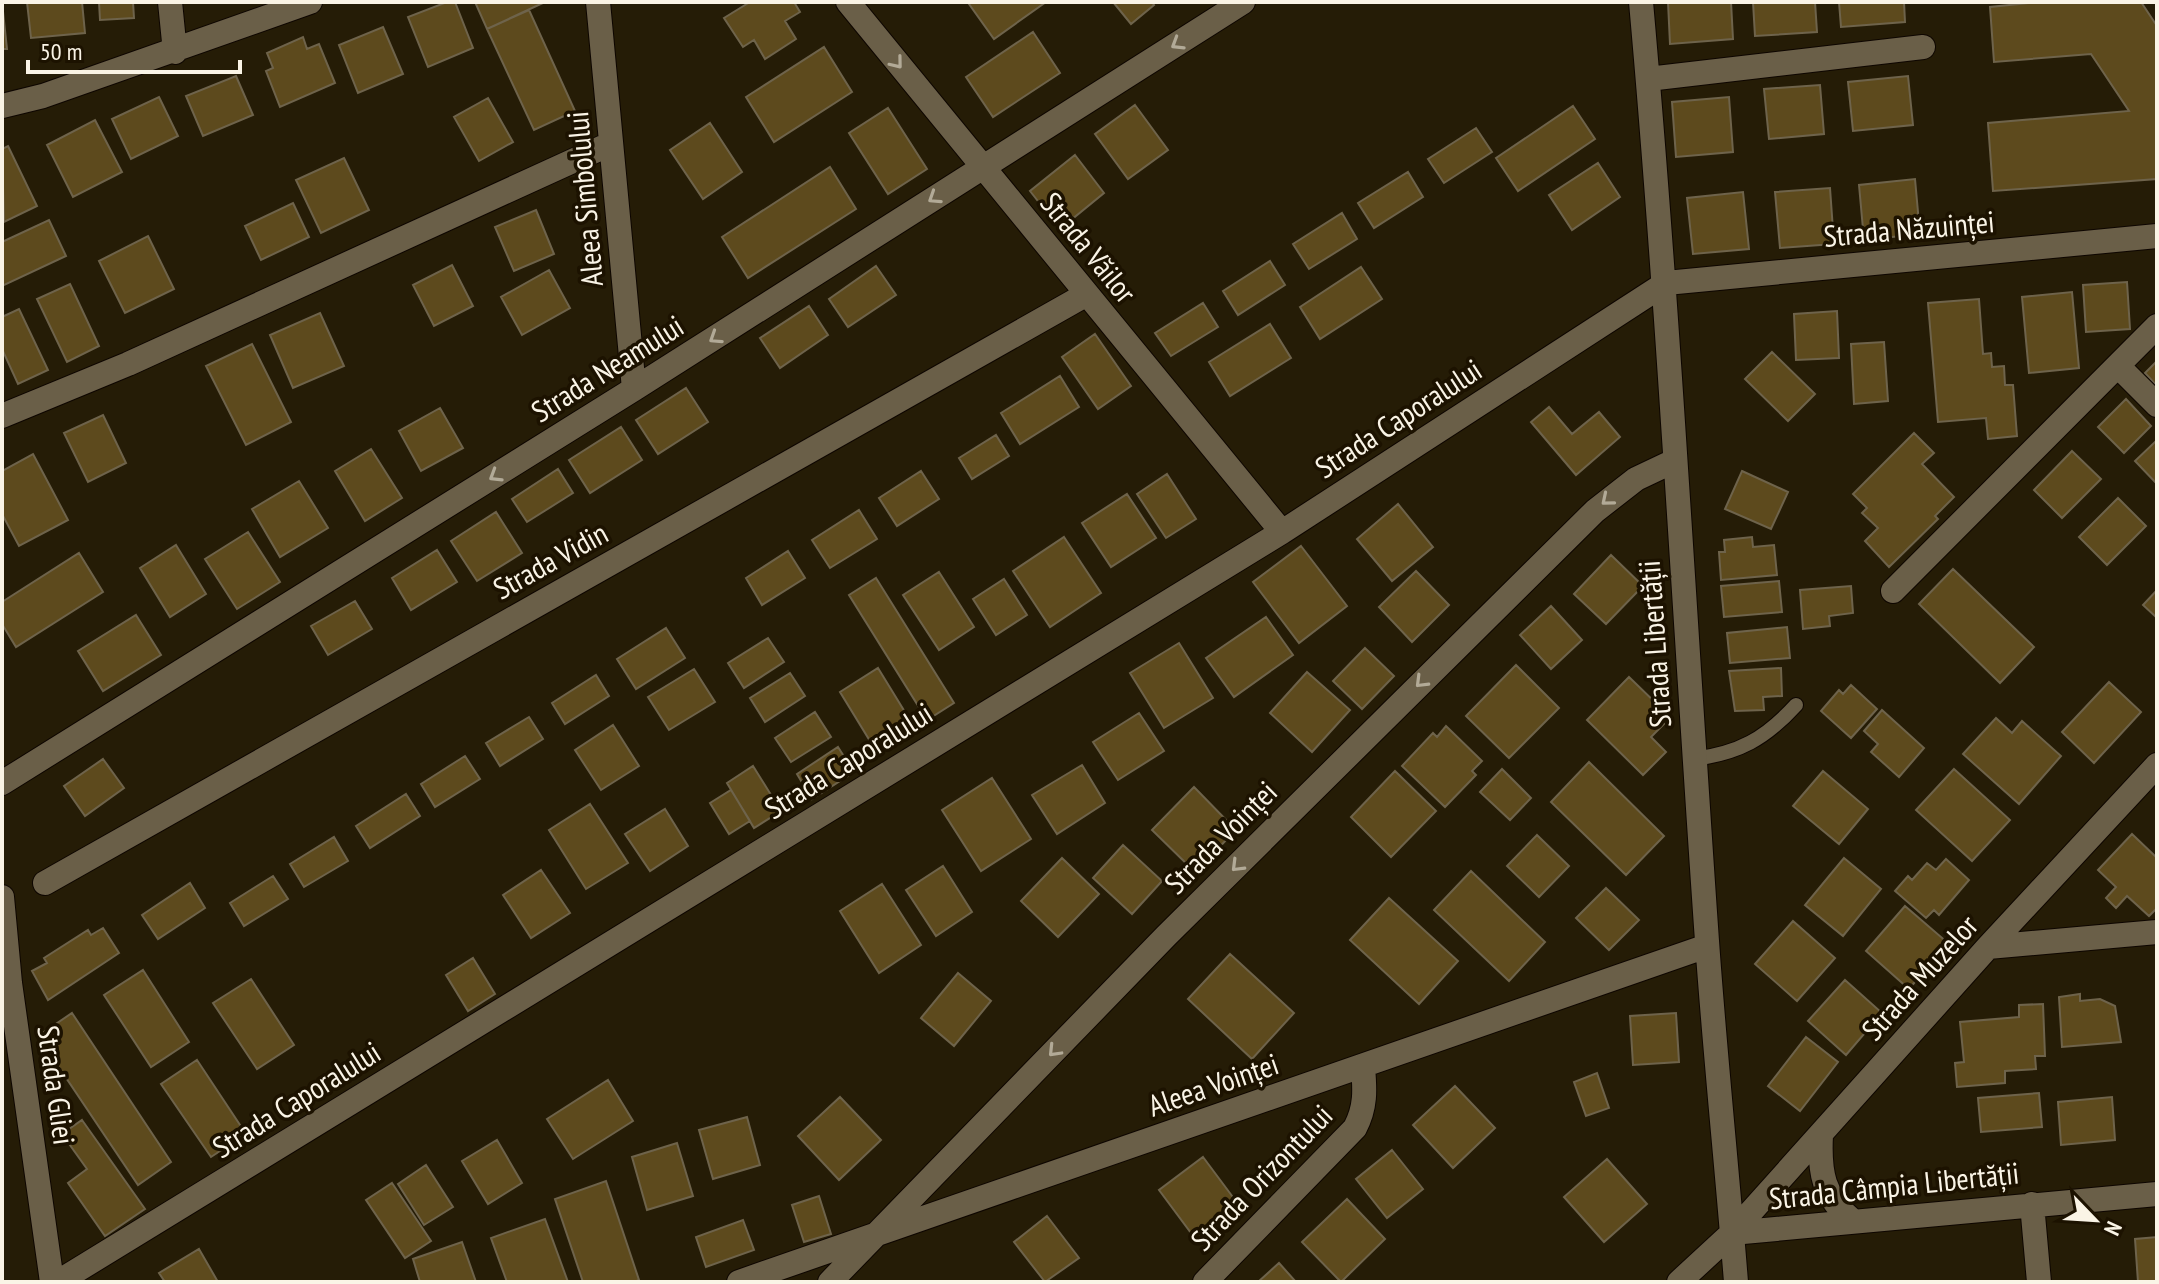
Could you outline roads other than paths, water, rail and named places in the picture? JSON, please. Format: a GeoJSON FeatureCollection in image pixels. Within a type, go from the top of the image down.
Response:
{"type":"FeatureCollection","features":[{"type":"Feature","properties":{"kind":"street"},"geometry":{"type":"LineString","coordinates":[[170,2],[175,52]]}},
{"type":"Feature","properties":{"kind":"street"},"geometry":{"type":"LineString","coordinates":[[2,106],[43,96],[175,52],[310,2]]}},
{"type":"Feature","properties":{"kind":"street","name":"Aleea Simbolului"},"geometry":{"type":"LineString","coordinates":[[598,2],[634,389]]}},
{"type":"Feature","properties":{"kind":"street","name":"Strada Văilor"},"geometry":{"type":"LineString","coordinates":[[848,2],[1282,532]]}},
{"type":"Feature","properties":{"kind":"street","name":"Strada Neamului"},"geometry":{"type":"LineString","coordinates":[[2,783],[634,389],[1243,2]]}},
{"type":"Feature","properties":{"kind":"street","name":"Strada Libertății"},"geometry":{"type":"LineString","coordinates":[[1641,2],[1666,283],[1674,461],[1707,946],[1736,1282]]}},
{"type":"Feature","properties":{"kind":"street"},"geometry":{"type":"LineString","coordinates":[[1648,79],[1923,47]]}},
{"type":"Feature","properties":{"kind":"street"},"geometry":{"type":"LineString","coordinates":[[2,416],[74,388],[610,144]]}},
{"type":"Feature","properties":{"kind":"street","name":"Strada Năzuinței"},"geometry":{"type":"LineString","coordinates":[[1666,283],[2157,236]]}},
{"type":"Feature","properties":{"kind":"street","name":"Strada Caporalului"},"geometry":{"type":"LineString","coordinates":[[55,1282],[1282,532],[1666,283]]}},
{"type":"Feature","properties":{"kind":"street","name":"Strada Vidin"},"geometry":{"type":"LineString","coordinates":[[45,883],[1087,294]]}},
{"type":"Feature","properties":{"kind":"street"},"geometry":{"type":"LineString","coordinates":[[1893,591],[2157,326]]}},
{"type":"Feature","properties":{"kind":"street"},"geometry":{"type":"LineString","coordinates":[[2118,366],[2157,405]]}},
{"type":"Feature","properties":{"kind":"street","name":"Strada Voinței"},"geometry":{"type":"LineString","coordinates":[[830,1282],[1166,936],[1595,511],[1636,479],[1674,461]]}},
{"type":"Feature","properties":{"kind":"street","name":"Strada Muzelor"},"geometry":{"type":"LineString","coordinates":[[1679,1282],[1732,1233],[1988,947],[2157,765]]}},
{"type":"Feature","properties":{"kind":"street","name":"Strada Gliei"},"geometry":{"type":"LineString","coordinates":[[2,907],[6,984],[55,1282]]}},
{"type":"Feature","properties":{"kind":"street"},"geometry":{"type":"LineString","coordinates":[[1988,947],[2157,932]]}},
{"type":"Feature","properties":{"kind":"street","name":"Aleea Voinței"},"geometry":{"type":"LineString","coordinates":[[739,1282],[1707,946]]}},
{"type":"Feature","properties":{"kind":"street","name":"Strada Orizontului"},"geometry":{"type":"LineString","coordinates":[[1205,1282],[1355,1128],[1363,1114],[1363,1067]]}},
{"type":"Feature","properties":{"kind":"street"},"geometry":{"type":"LineString","coordinates":[[1821,1135],[1820,1160],[1828,1195],[1853,1221]]}},
{"type":"Feature","properties":{"kind":"street","name":"Strada Câmpia Libertății"},"geometry":{"type":"LineString","coordinates":[[1732,1233],[2157,1194]]}},
{"type":"Feature","properties":{"kind":"street"},"geometry":{"type":"LineString","coordinates":[[2032,1204],[2039,1282]]}},
{"type":"Feature","properties":{"kind":"lane"},"geometry":{"type":"LineString","coordinates":[[1694,759],[1743,750],[1776,726],[1796,705]]}}]}
